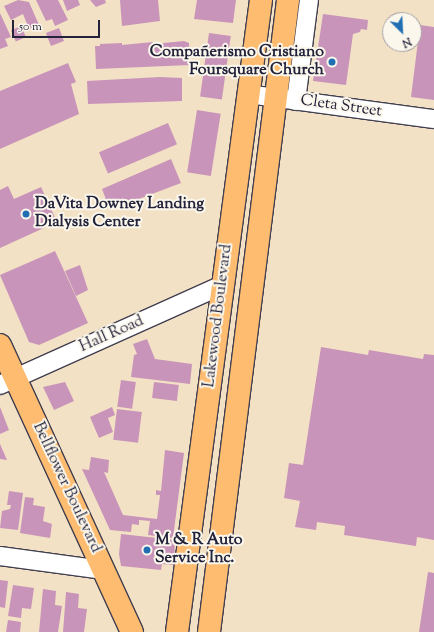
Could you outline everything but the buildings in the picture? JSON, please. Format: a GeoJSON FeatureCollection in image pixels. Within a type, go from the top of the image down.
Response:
{"type":"FeatureCollection","features":[{"type":"Feature","properties":{"kind":"main road","name":"Lakewood Boulevard"},"geometry":{"type":"LineString","coordinates":[[177,632],[261,0]]}},
{"type":"Feature","properties":{"kind":"main road","name":"Lakewood Boulevard"},"geometry":{"type":"LineString","coordinates":[[209,632],[286,99],[288,0]]}},
{"type":"Feature","properties":{"kind":"main road","name":"Bellflower Boulevard"},"geometry":{"type":"LineString","coordinates":[[0,345],[8,381],[104,570],[132,632]]}},
{"type":"Feature","properties":{"kind":"street","name":"Lakewood Boulevard"},"geometry":{"type":"LineString","coordinates":[[286,99],[309,0]]}},
{"type":"Feature","properties":{"kind":"street","name":"Cleta Street"},"geometry":{"type":"LineString","coordinates":[[248,94],[434,119]]}},
{"type":"Feature","properties":{"kind":"street","name":"Hall Road"},"geometry":{"type":"LineString","coordinates":[[8,381],[223,285]]}},
{"type":"Feature","properties":{"kind":"street"},"geometry":{"type":"LineString","coordinates":[[0,556],[104,570]]}},
{"type":"Feature","properties":{"kind":"place","name":"Compañerismo Cristiano Foursquare Church"},"geometry":{"type":"Point","coordinates":[332,62]}},
{"type":"Feature","properties":{"kind":"place","name":"DaVita Downey Landing Dialysis Center"},"geometry":{"type":"Point","coordinates":[26,214]}},
{"type":"Feature","properties":{"kind":"place","name":"M & R Auto Service Inc."},"geometry":{"type":"Point","coordinates":[147,550]}}]}
